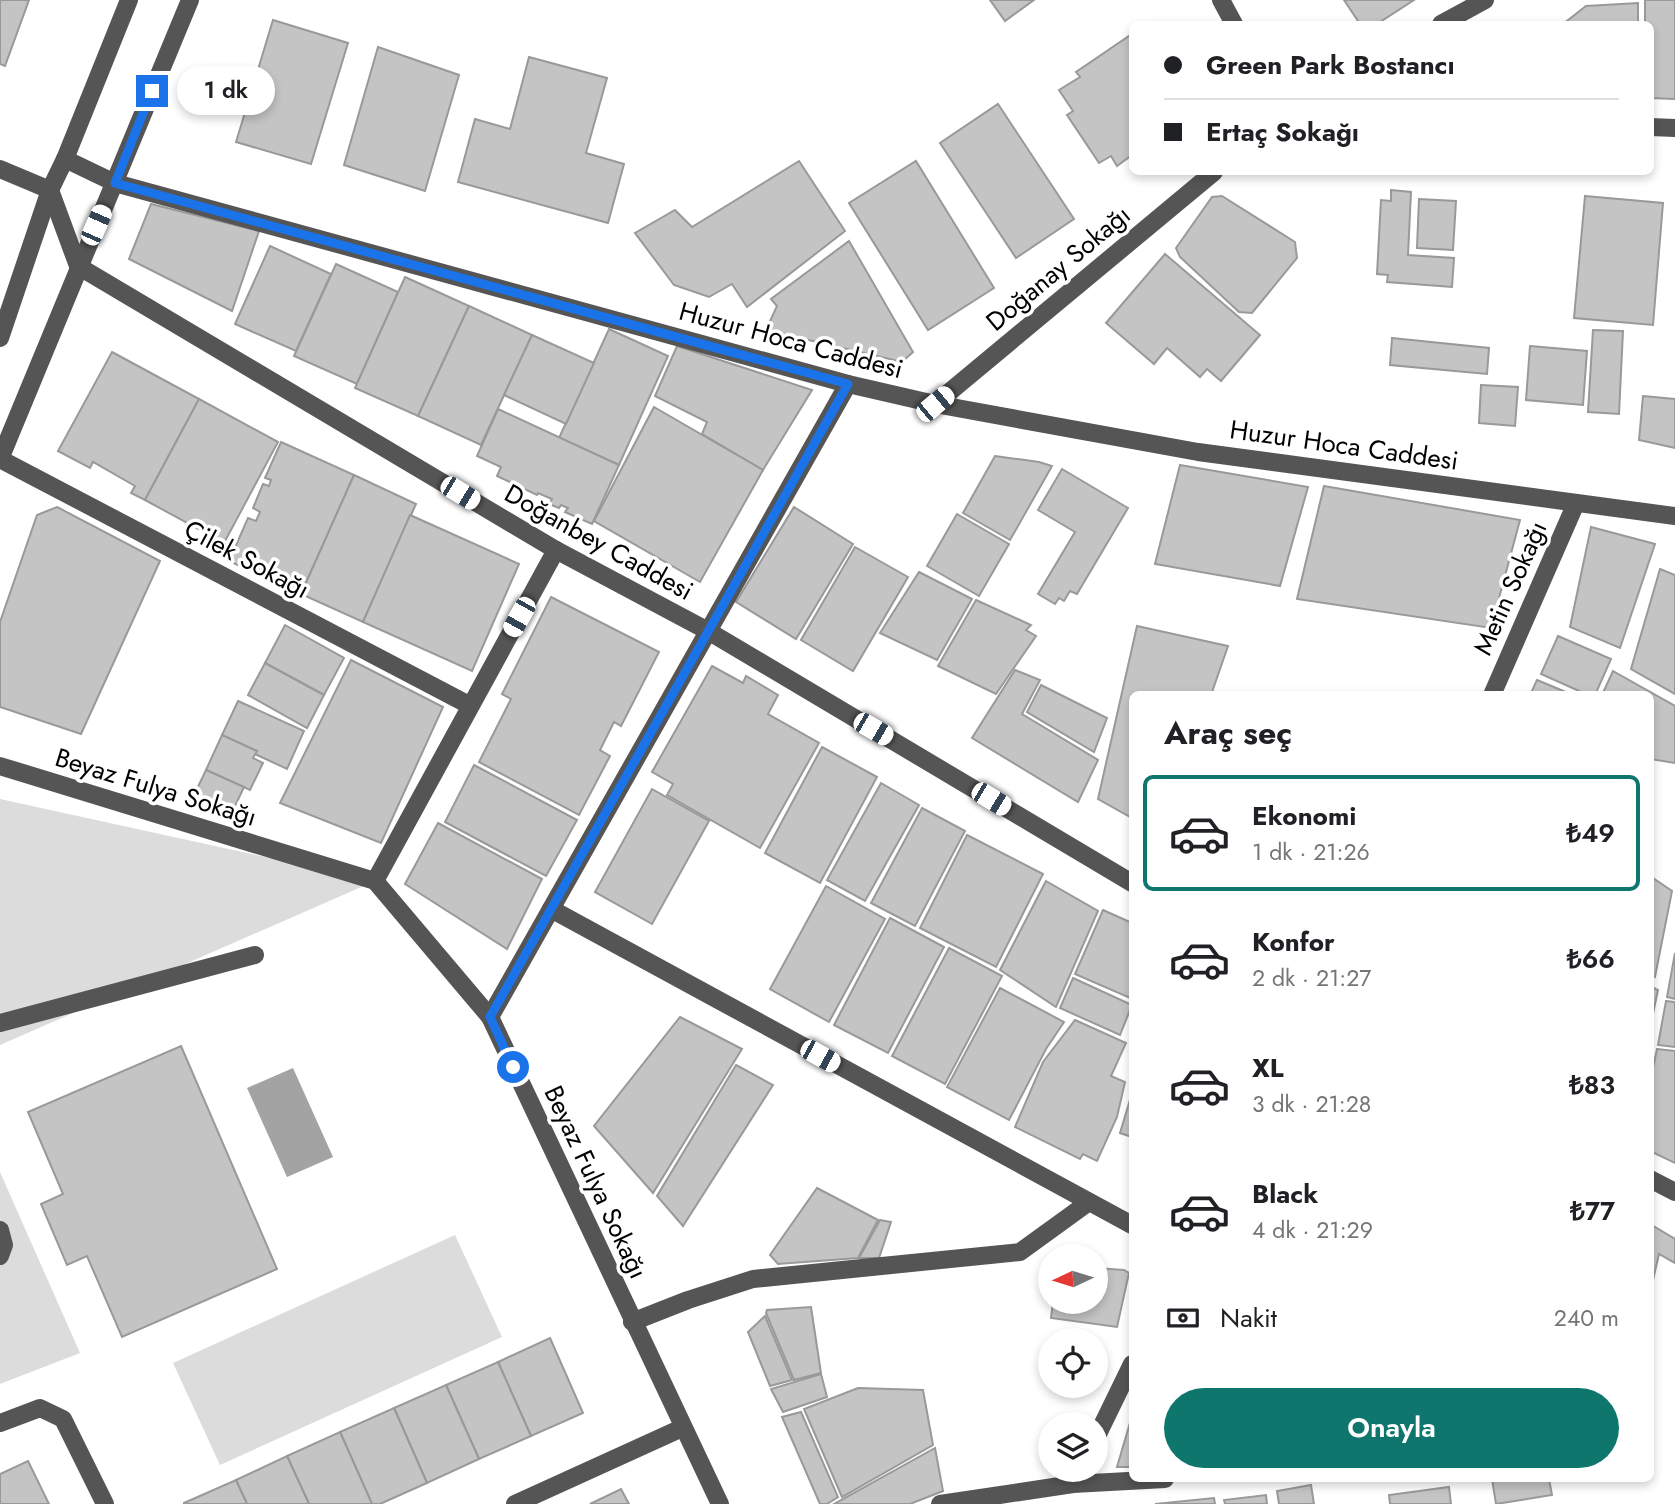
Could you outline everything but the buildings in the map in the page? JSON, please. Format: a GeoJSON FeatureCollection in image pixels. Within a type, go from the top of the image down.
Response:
{"type":"FeatureCollection","features":[{"type":"Feature","properties":{"kind":"street"},"geometry":{"type":"LineString","coordinates":[[0,338],[50,190],[129,0]]}},
{"type":"Feature","properties":{"kind":"street"},"geometry":{"type":"LineString","coordinates":[[0,459],[190,0]]}},
{"type":"Feature","properties":{"kind":"street"},"geometry":{"type":"LineString","coordinates":[[1221,0],[1232,21]]}},
{"type":"Feature","properties":{"kind":"street"},"geometry":{"type":"LineString","coordinates":[[1446,21],[1485,0]]}},
{"type":"Feature","properties":{"kind":"street"},"geometry":{"type":"LineString","coordinates":[[1654,127],[1675,128]]}},
{"type":"Feature","properties":{"kind":"street","name":"Huzur Hoca Caddesi"},"geometry":{"type":"LineString","coordinates":[[65,159],[115,183],[848,384],[935,404],[1198,452],[1675,516]]}},
{"type":"Feature","properties":{"kind":"street"},"geometry":{"type":"LineString","coordinates":[[0,169],[50,190],[78,266]]}},
{"type":"Feature","properties":{"kind":"street","name":"Doğanay Sokağı"},"geometry":{"type":"LineString","coordinates":[[935,404],[1210,175]]}},
{"type":"Feature","properties":{"kind":"street","name":"Doğanbey Caddesi"},"geometry":{"type":"LineString","coordinates":[[78,266],[556,550],[708,631],[1129,881]]}},
{"type":"Feature","properties":{"kind":"street"},"geometry":{"type":"LineString","coordinates":[[490,1017],[848,384]]}},
{"type":"Feature","properties":{"kind":"street","name":"Çilek Sokağı"},"geometry":{"type":"LineString","coordinates":[[0,459],[470,705]]}},
{"type":"Feature","properties":{"kind":"street","name":"Metin Sokağı"},"geometry":{"type":"LineString","coordinates":[[1494,691],[1576,503]]}},
{"type":"Feature","properties":{"kind":"street"},"geometry":{"type":"LineString","coordinates":[[375,881],[556,550]]}},
{"type":"Feature","properties":{"kind":"street","name":"Beyaz Fulya Sokağı"},"geometry":{"type":"LineString","coordinates":[[0,766],[375,881],[490,1017],[720,1504]]}},
{"type":"Feature","properties":{"kind":"street"},"geometry":{"type":"LineString","coordinates":[[551,909],[1129,1224]]}},
{"type":"Feature","properties":{"kind":"street"},"geometry":{"type":"LineString","coordinates":[[0,1023],[256,955]]}},
{"type":"Feature","properties":{"kind":"street"},"geometry":{"type":"LineString","coordinates":[[1654,1180],[1675,1192]]}},
{"type":"Feature","properties":{"kind":"street"},"geometry":{"type":"LineString","coordinates":[[632,1322],[753,1279],[1020,1252],[1089,1202]]}},
{"type":"Feature","properties":{"kind":"street"},"geometry":{"type":"LineString","coordinates":[[0,1230],[4,1245],[0,1256]]}},
{"type":"Feature","properties":{"kind":"street"},"geometry":{"type":"LineString","coordinates":[[1108,1413],[1129,1370]]}},
{"type":"Feature","properties":{"kind":"street"},"geometry":{"type":"LineString","coordinates":[[0,1423],[40,1408],[63,1419],[105,1504]]}},
{"type":"Feature","properties":{"kind":"street"},"geometry":{"type":"LineString","coordinates":[[514,1504],[682,1428]]}},
{"type":"Feature","properties":{"kind":"street"},"geometry":{"type":"LineString","coordinates":[[1108,1478],[1129,1478]]}},
{"type":"Feature","properties":{"kind":"street"},"geometry":{"type":"LineString","coordinates":[[940,1504],[1051,1482]]}},
{"type":"Feature","properties":{"kind":"shaded area"},"geometry":{"type":"Polygon","coordinates":[[[0,799],[375,881],[0,1045],[0,799]]]}},
{"type":"Feature","properties":{"kind":"shaded area"},"geometry":{"type":"Polygon","coordinates":[[[293,1068],[333,1157],[287,1177],[247,1088],[293,1068]]]}},
{"type":"Feature","properties":{"kind":"shaded area"},"geometry":{"type":"Polygon","coordinates":[[[0,1172],[80,1353],[0,1384],[0,1172]]]}},
{"type":"Feature","properties":{"kind":"shaded area"},"geometry":{"type":"Polygon","coordinates":[[[455,1235],[502,1337],[220,1465],[173,1363],[455,1235]]]}},
{"type":"Feature","properties":{"kind":"route"},"geometry":{"type":"LineString","coordinates":[[152,91],[115,183],[848,384],[490,1017],[513,1067]]}}]}
